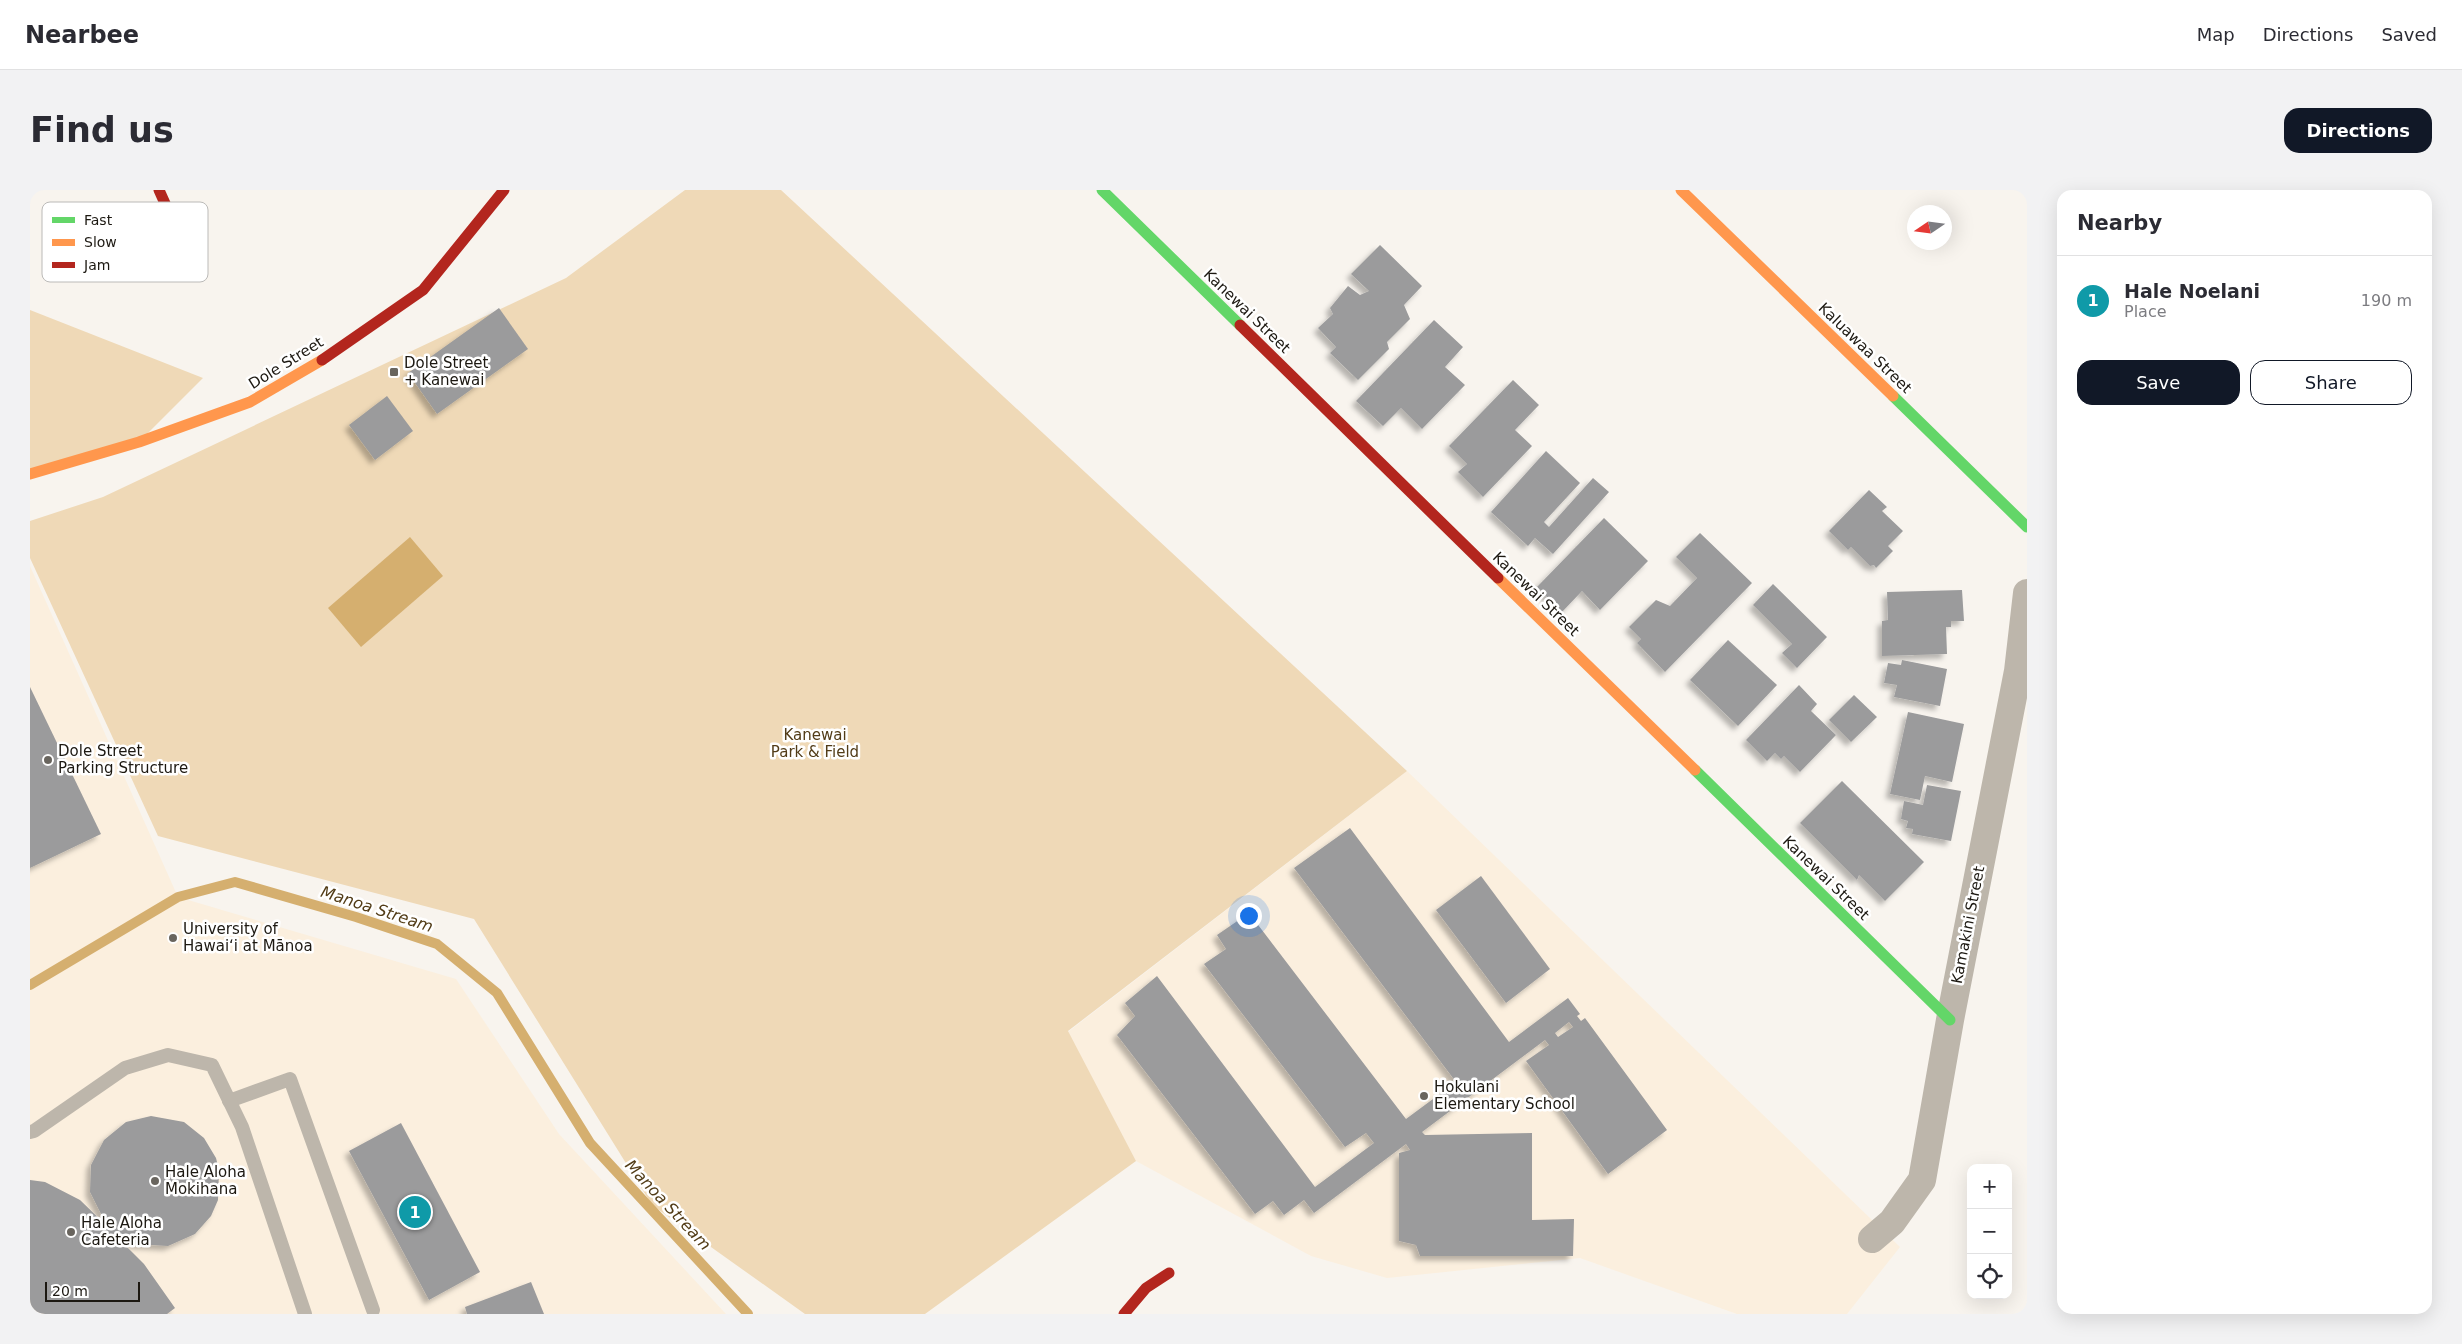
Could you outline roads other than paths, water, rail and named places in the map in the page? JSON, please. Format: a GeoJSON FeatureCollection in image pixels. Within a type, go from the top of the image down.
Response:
{"type":"FeatureCollection","features":[{"type":"Feature","properties":{"kind":"street"},"geometry":{"type":"LineString","coordinates":[[159,190],[164,202]]}},
{"type":"Feature","properties":{"kind":"street","name":"Dole Street"},"geometry":{"type":"LineString","coordinates":[[30,474],[139,442],[250,402],[322,360],[422,290],[504,190]]}},
{"type":"Feature","properties":{"kind":"street","name":"Kanewai Street"},"geometry":{"type":"LineString","coordinates":[[1102,190],[1950,1020]]}},
{"type":"Feature","properties":{"kind":"street","name":"Kaluawaa Street"},"geometry":{"type":"LineString","coordinates":[[1681,190],[2027,527]]}},
{"type":"Feature","properties":{"kind":"street","name":"Kamakini Street"},"geometry":{"type":"LineString","coordinates":[[1872,1239],[1892,1222],[1922,1180],[1950,1020],[2018,670],[2027,593]]}},
{"type":"Feature","properties":{"kind":"street"},"geometry":{"type":"LineString","coordinates":[[1124,1314],[1146,1288],[1169,1273]]}},
{"type":"Feature","properties":{"kind":"lane"},"geometry":{"type":"LineString","coordinates":[[30,1132],[125,1068],[168,1055],[212,1065],[242,1127],[305,1314]]}},
{"type":"Feature","properties":{"kind":"lane"},"geometry":{"type":"LineString","coordinates":[[229,1101],[290,1079],[373,1310]]}},
{"type":"Feature","properties":{"kind":"waterway","name":"Manoa Stream"},"geometry":{"type":"LineString","coordinates":[[30,985],[178,897],[235,882],[356,917],[437,944],[497,993],[590,1143],[748,1314]]}},
{"type":"Feature","properties":{"kind":"place","name":"Dole Street + Kanewai"},"geometry":{"type":"Point","coordinates":[394,372]}},
{"type":"Feature","properties":{"kind":"place","name":"Dole Street Parking Structure"},"geometry":{"type":"Point","coordinates":[48,760]}},
{"type":"Feature","properties":{"kind":"place","name":"University of Hawaiʻi at Mānoa"},"geometry":{"type":"Point","coordinates":[173,938]}},
{"type":"Feature","properties":{"kind":"place","name":"Hokulani Elementary School"},"geometry":{"type":"Point","coordinates":[1424,1096]}},
{"type":"Feature","properties":{"kind":"place","name":"Hale Aloha Mokihana"},"geometry":{"type":"Point","coordinates":[155,1181]}},
{"type":"Feature","properties":{"kind":"place","name":"Hale Noelani"},"geometry":{"type":"Point","coordinates":[415,1212]}},
{"type":"Feature","properties":{"kind":"place","name":"Hale Aloha Cafeteria"},"geometry":{"type":"Point","coordinates":[71,1232]}},
{"type":"Feature","properties":{"kind":"park label","name":"Kanewai Park & Field"},"geometry":{"type":"Point","coordinates":[815,744]}}]}
